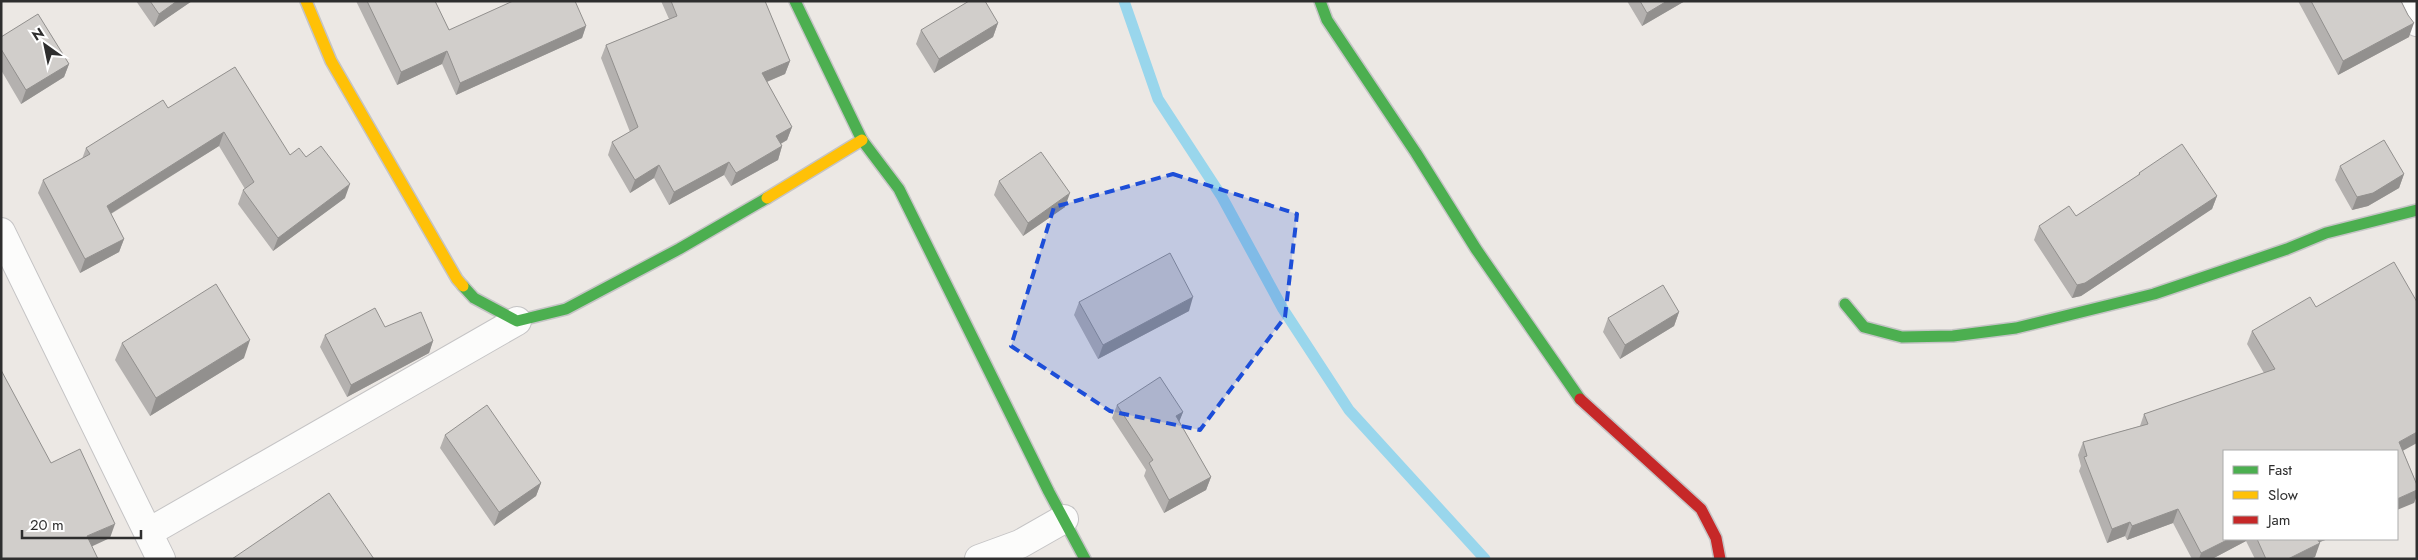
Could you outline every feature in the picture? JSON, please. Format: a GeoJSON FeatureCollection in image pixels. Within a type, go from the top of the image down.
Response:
{"type":"FeatureCollection","features":[{"type":"Feature","properties":{"kind":"street"},"geometry":{"type":"LineString","coordinates":[[306,1],[330,61],[457,279],[474,298],[517,321]]}},
{"type":"Feature","properties":{"kind":"street"},"geometry":{"type":"LineString","coordinates":[[794,1],[862,140],[899,190],[1085,559]]}},
{"type":"Feature","properties":{"kind":"street"},"geometry":{"type":"LineString","coordinates":[[1320,1],[1327,20],[1416,153],[1476,249],[1578,397],[1701,509],[1716,538],[1720,559]]}},
{"type":"Feature","properties":{"kind":"street"},"geometry":{"type":"LineString","coordinates":[[2407,1],[2417,22]]}},
{"type":"Feature","properties":{"kind":"street"},"geometry":{"type":"LineString","coordinates":[[149,532],[517,321],[566,309],[680,249],[821,167],[862,140]]}},
{"type":"Feature","properties":{"kind":"street"},"geometry":{"type":"LineString","coordinates":[[1845,304],[1864,326],[1902,337],[1952,336],[2016,328],[2154,294],[2287,249],[2326,233],[2417,210]]}},
{"type":"Feature","properties":{"kind":"street"},"geometry":{"type":"LineString","coordinates":[[1,232],[161,559]]}},
{"type":"Feature","properties":{"kind":"street"},"geometry":{"type":"LineString","coordinates":[[979,559],[1020,544],[1064,519]]}},
{"type":"Feature","properties":{"kind":"highlighted area"},"geometry":{"type":"Polygon","coordinates":[[[1173,174],[1297,214],[1285,317],[1200,430],[1110,411],[1011,346],[1054,207],[1173,174]]]}},
{"type":"Feature","properties":{"kind":"building"},"geometry":{"type":"Polygon","coordinates":[[[150,1],[177,1],[159,14],[150,1]]]}},
{"type":"Feature","properties":{"kind":"building"},"geometry":{"type":"Polygon","coordinates":[[[367,1],[435,1],[449,30],[513,1],[575,1],[586,26],[460,83],[447,51],[401,72],[367,1]]]}},
{"type":"Feature","properties":{"kind":"building"},"geometry":{"type":"Polygon","coordinates":[[[671,1],[765,1],[790,61],[762,73],[792,127],[776,136],[782,146],[736,173],[729,162],[674,192],[659,165],[635,180],[612,142],[638,127],[606,45],[677,16],[671,1]]]}},
{"type":"Feature","properties":{"kind":"building"},"geometry":{"type":"Polygon","coordinates":[[[969,1],[985,1],[998,23],[939,59],[921,30],[969,1]]]}},
{"type":"Feature","properties":{"kind":"building"},"geometry":{"type":"Polygon","coordinates":[[[1640,1],[1667,1],[1647,13],[1640,1]]]}},
{"type":"Feature","properties":{"kind":"building"},"geometry":{"type":"Polygon","coordinates":[[[2311,1],[2401,1],[2414,23],[2343,61],[2311,1]]]}},
{"type":"Feature","properties":{"kind":"building"},"geometry":{"type":"Polygon","coordinates":[[[38,14],[69,64],[26,90],[1,49],[1,37],[38,14]]]}},
{"type":"Feature","properties":{"kind":"building"},"geometry":{"type":"Polygon","coordinates":[[[235,67],[290,155],[299,148],[306,157],[321,146],[350,184],[278,238],[243,190],[254,182],[224,132],[107,206],[124,239],[85,259],[43,180],[90,154],[86,148],[163,100],[168,108],[235,67]]]}},
{"type":"Feature","properties":{"kind":"building"},"geometry":{"type":"Polygon","coordinates":[[[2384,140],[2404,174],[2373,193],[2357,197],[2340,166],[2384,140]]]}},
{"type":"Feature","properties":{"kind":"building"},"geometry":{"type":"Polygon","coordinates":[[[2182,144],[2217,196],[2085,283],[2077,285],[2039,226],[2069,206],[2076,216],[2182,144]]]}},
{"type":"Feature","properties":{"kind":"building"},"geometry":{"type":"Polygon","coordinates":[[[1041,152],[1070,193],[1028,223],[999,181],[1041,152]]]}},
{"type":"Feature","properties":{"kind":"building"},"geometry":{"type":"Polygon","coordinates":[[[1170,253],[1193,297],[1103,345],[1079,302],[1170,253]]]}},
{"type":"Feature","properties":{"kind":"building"},"geometry":{"type":"Polygon","coordinates":[[[2394,262],[2417,302],[2417,432],[2399,442],[2417,485],[2417,490],[2398,499],[2398,450],[2223,450],[2223,540],[2227,540],[2201,553],[2178,509],[2132,526],[2130,522],[2112,529],[2084,457],[2087,456],[2083,442],[2148,424],[2144,414],[2275,369],[2252,331],[2310,297],[2316,307],[2394,262]]]}},
{"type":"Feature","properties":{"kind":"building"},"geometry":{"type":"Polygon","coordinates":[[[216,284],[250,340],[156,398],[122,343],[216,284]]]}},
{"type":"Feature","properties":{"kind":"building"},"geometry":{"type":"Polygon","coordinates":[[[1663,285],[1679,312],[1625,345],[1608,318],[1663,285]]]}},
{"type":"Feature","properties":{"kind":"building"},"geometry":{"type":"Polygon","coordinates":[[[375,308],[385,327],[421,312],[433,341],[351,385],[325,335],[375,308]]]}},
{"type":"Feature","properties":{"kind":"building"},"geometry":{"type":"Polygon","coordinates":[[[1,370],[51,463],[80,449],[115,524],[87,536],[98,559],[1,559],[1,370]]]}},
{"type":"Feature","properties":{"kind":"building"},"geometry":{"type":"Polygon","coordinates":[[[1160,377],[1183,412],[1176,416],[1211,477],[1169,500],[1149,463],[1153,460],[1117,405],[1160,377]]]}},
{"type":"Feature","properties":{"kind":"building"},"geometry":{"type":"Polygon","coordinates":[[[487,405],[541,483],[499,512],[445,435],[487,405]]]}},
{"type":"Feature","properties":{"kind":"building"},"geometry":{"type":"Polygon","coordinates":[[[329,493],[374,559],[232,559],[329,493]]]}},
{"type":"Feature","properties":{"kind":"building"},"geometry":{"type":"Polygon","coordinates":[[[2257,540],[2318,540],[2320,543],[2288,559],[2266,559],[2257,540]]]}},
{"type":"Feature","properties":{"kind":"waterway"},"geometry":{"type":"LineString","coordinates":[[1124,1],[1158,99],[1222,197],[1283,309],[1349,410],[1485,559]]}},
{"type":"Feature","properties":{"kind":"traffic: fast"},"geometry":{"type":"LineString","coordinates":[[795,1],[862,140],[899,189],[1049,492],[1085,559]]}},
{"type":"Feature","properties":{"kind":"traffic: fast"},"geometry":{"type":"LineString","coordinates":[[1320,1],[1327,20],[1416,153],[1476,249],[1580,399]]}},
{"type":"Feature","properties":{"kind":"traffic: fast"},"geometry":{"type":"LineString","coordinates":[[463,286],[474,298],[517,321],[566,309],[679,249],[767,198]]}},
{"type":"Feature","properties":{"kind":"traffic: fast"},"geometry":{"type":"LineString","coordinates":[[1845,304],[1864,327],[1902,337],[1953,336],[2016,328],[2154,294],[2287,249],[2326,233],[2417,210]]}},
{"type":"Feature","properties":{"kind":"traffic: slow"},"geometry":{"type":"LineString","coordinates":[[306,1],[331,61],[457,279],[463,286]]}},
{"type":"Feature","properties":{"kind":"traffic: slow"},"geometry":{"type":"LineString","coordinates":[[767,198],[862,140]]}},
{"type":"Feature","properties":{"kind":"traffic: jam"},"geometry":{"type":"LineString","coordinates":[[1580,399],[1701,509],[1716,538],[1720,559]]}}]}
